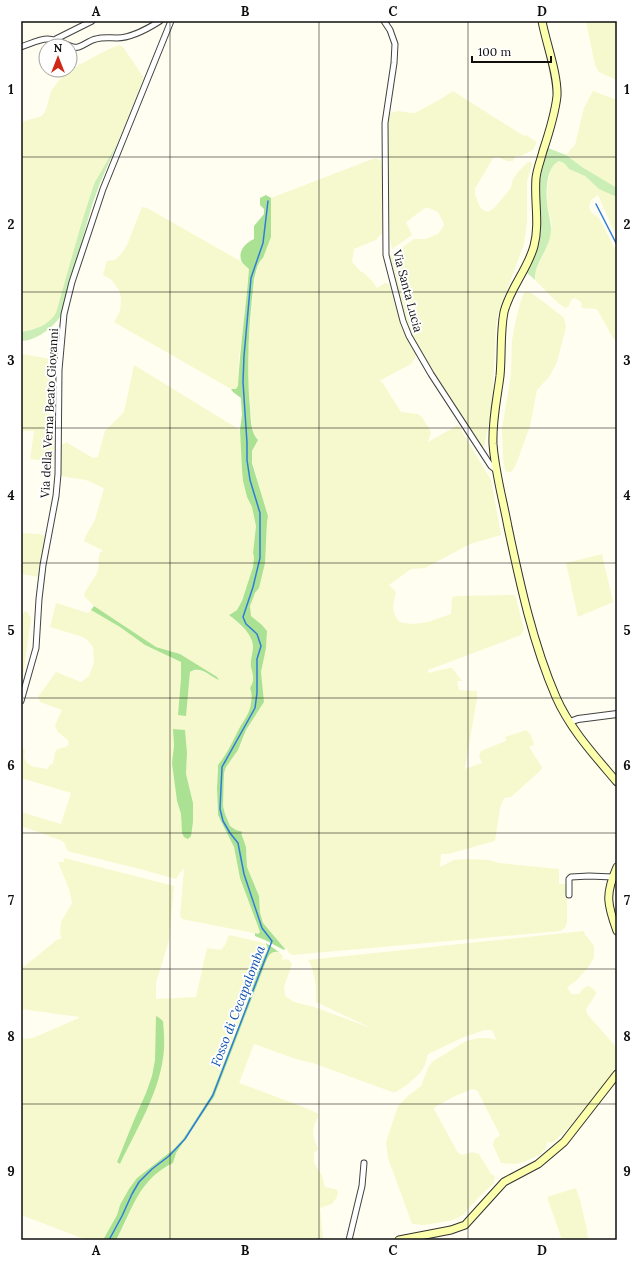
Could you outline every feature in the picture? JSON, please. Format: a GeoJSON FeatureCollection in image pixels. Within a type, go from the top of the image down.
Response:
{"type":"FeatureCollection","features":[{"type":"Feature","properties":{"kind":"main road"},"geometry":{"type":"LineString","coordinates":[[542,21],[557,96],[549,134],[536,176],[537,230],[535,241],[528,261],[508,302],[504,317],[500,377],[493,430],[493,445],[521,588],[536,642],[556,698],[570,722],[617,782]]}},
{"type":"Feature","properties":{"kind":"main road"},"geometry":{"type":"LineString","coordinates":[[617,867],[609,886],[608,897],[612,917],[617,931]]}},
{"type":"Feature","properties":{"kind":"main road"},"geometry":{"type":"LineString","coordinates":[[399,1240],[451,1230],[465,1225],[504,1182],[538,1164],[564,1142],[617,1074]]}},
{"type":"Feature","properties":{"kind":"street"},"geometry":{"type":"LineString","coordinates":[[58,38],[92,21]]}},
{"type":"Feature","properties":{"kind":"street"},"geometry":{"type":"LineString","coordinates":[[78,47],[94,39],[106,37],[119,38],[147,30],[160,21]]}},
{"type":"Feature","properties":{"kind":"street","name":"Via della Verna Beato Giovanni"},"geometry":{"type":"LineString","coordinates":[[21,701],[36,648],[43,565],[56,496],[58,474],[58,370],[64,314],[72,282],[104,189],[171,21]]}},
{"type":"Feature","properties":{"kind":"street","name":"Via Santa Lucia"},"geometry":{"type":"LineString","coordinates":[[384,21],[390,30],[395,44],[394,63],[385,123],[386,255],[403,320],[409,336],[431,374],[491,466],[497,471]]}},
{"type":"Feature","properties":{"kind":"street"},"geometry":{"type":"LineString","coordinates":[[21,47],[38,40]]}},
{"type":"Feature","properties":{"kind":"street"},"geometry":{"type":"LineString","coordinates":[[570,722],[578,719],[617,714]]}},
{"type":"Feature","properties":{"kind":"street"},"geometry":{"type":"LineString","coordinates":[[569,896],[569,879],[571,877],[612,877]]}},
{"type":"Feature","properties":{"kind":"street"},"geometry":{"type":"LineString","coordinates":[[349,1240],[361,1192],[364,1163]]}},
{"type":"Feature","properties":{"kind":"green space"},"geometry":{"type":"Polygon","coordinates":[[[586,21],[617,21],[617,80],[599,72],[595,65],[586,21]]]}},
{"type":"Feature","properties":{"kind":"green space"},"geometry":{"type":"Polygon","coordinates":[[[119,45],[123,47],[144,78],[118,142],[91,193],[57,313],[53,320],[34,329],[21,332],[21,122],[42,116],[46,110],[51,91],[60,79],[78,78],[78,66],[119,45]]]}},
{"type":"Feature","properties":{"kind":"green space"},"geometry":{"type":"Polygon","coordinates":[[[453,91],[524,136],[526,135],[537,142],[533,150],[521,156],[515,156],[513,161],[507,161],[498,157],[493,158],[475,189],[475,195],[480,207],[488,212],[495,207],[511,188],[513,179],[519,171],[528,162],[531,162],[532,164],[527,182],[527,223],[524,244],[498,314],[496,325],[492,408],[484,447],[475,438],[439,384],[414,340],[399,298],[389,257],[389,255],[395,253],[414,239],[425,239],[438,234],[444,224],[438,212],[425,208],[406,222],[412,235],[392,249],[390,238],[387,141],[390,113],[398,111],[415,113],[453,91]]]}},
{"type":"Feature","properties":{"kind":"green space"},"geometry":{"type":"Polygon","coordinates":[[[593,91],[617,100],[617,188],[582,167],[566,155],[575,145],[584,108],[593,91]]]}},
{"type":"Feature","properties":{"kind":"green space"},"geometry":{"type":"Polygon","coordinates":[[[118,142],[92,205],[61,316],[43,333],[32,339],[21,341],[21,332],[31,330],[45,324],[56,313],[94,184],[118,142]]]}},
{"type":"Feature","properties":{"kind":"green space"},"geometry":{"type":"Polygon","coordinates":[[[548,148],[566,155],[582,167],[617,188],[617,197],[599,189],[585,176],[569,169],[564,163],[559,161],[555,164],[549,174],[547,186],[547,203],[551,224],[550,237],[536,270],[535,280],[526,272],[538,246],[541,231],[539,186],[544,159],[548,148]]]}},
{"type":"Feature","properties":{"kind":"green space"},"geometry":{"type":"Polygon","coordinates":[[[375,158],[382,162],[382,233],[376,240],[354,249],[352,262],[373,282],[377,288],[385,283],[389,284],[400,320],[416,354],[411,364],[379,381],[382,382],[401,412],[418,414],[422,417],[431,432],[428,442],[458,425],[491,480],[501,535],[470,544],[425,568],[411,569],[389,585],[396,592],[393,607],[394,613],[398,621],[403,623],[414,624],[428,622],[451,614],[453,597],[515,595],[524,629],[521,635],[428,670],[428,673],[452,668],[462,681],[457,681],[459,690],[477,691],[465,769],[482,763],[479,756],[481,751],[506,741],[505,737],[526,730],[531,735],[534,745],[529,747],[542,767],[541,770],[511,797],[504,798],[500,808],[495,841],[448,854],[441,854],[440,867],[454,860],[468,859],[489,860],[499,863],[559,869],[559,884],[567,884],[567,922],[565,928],[560,931],[292,955],[263,923],[260,913],[259,896],[247,867],[247,855],[242,832],[230,826],[223,806],[224,773],[226,767],[242,742],[246,730],[264,702],[261,672],[267,631],[251,616],[250,611],[251,600],[259,588],[267,535],[268,516],[251,457],[252,451],[258,440],[253,434],[248,384],[248,352],[253,293],[257,269],[271,237],[271,198],[375,158]]]}},
{"type":"Feature","properties":{"kind":"green space"},"geometry":{"type":"Polygon","coordinates":[[[559,161],[564,163],[569,169],[585,176],[599,189],[610,192],[617,197],[617,238],[598,195],[591,200],[589,207],[592,213],[599,218],[617,253],[617,342],[613,338],[597,309],[582,308],[581,302],[575,298],[572,299],[568,307],[565,308],[535,280],[534,275],[544,253],[552,225],[547,203],[548,183],[554,163],[559,161]]]}},
{"type":"Feature","properties":{"kind":"green space"},"geometry":{"type":"Polygon","coordinates":[[[266,195],[271,198],[271,237],[263,258],[258,265],[254,280],[249,328],[248,360],[251,425],[255,437],[258,440],[252,451],[252,463],[268,516],[265,563],[259,588],[255,593],[250,606],[251,616],[267,631],[266,648],[261,672],[264,702],[246,730],[238,750],[226,767],[224,773],[223,806],[230,826],[243,832],[241,833],[246,847],[247,867],[259,896],[260,913],[263,923],[285,949],[284,950],[255,936],[255,933],[258,934],[260,932],[240,878],[234,847],[218,815],[217,789],[218,765],[228,751],[247,715],[252,699],[250,688],[253,680],[251,664],[253,649],[252,641],[248,632],[229,615],[237,610],[242,601],[253,567],[256,526],[252,507],[247,497],[243,481],[240,430],[242,415],[241,398],[231,389],[236,389],[238,386],[249,269],[242,262],[240,255],[245,245],[254,239],[254,226],[264,214],[264,209],[260,205],[260,198],[266,195]]]}},
{"type":"Feature","properties":{"kind":"green space"},"geometry":{"type":"Polygon","coordinates":[[[142,207],[147,208],[242,262],[249,269],[239,356],[238,386],[236,389],[231,389],[114,322],[120,311],[120,292],[112,280],[103,275],[107,261],[115,260],[127,245],[142,207]]]}},
{"type":"Feature","properties":{"kind":"green space"},"geometry":{"type":"Polygon","coordinates":[[[527,292],[533,294],[564,318],[566,327],[557,362],[549,377],[537,390],[530,426],[517,462],[511,472],[507,472],[505,470],[503,458],[502,428],[511,375],[512,340],[521,300],[524,293],[527,292]]]}},
{"type":"Feature","properties":{"kind":"green space"},"geometry":{"type":"Polygon","coordinates":[[[21,354],[57,360],[49,402],[52,403],[49,424],[53,425],[55,459],[47,459],[47,461],[30,459],[34,431],[23,431],[21,444],[21,354]]]}},
{"type":"Feature","properties":{"kind":"green space"},"geometry":{"type":"Polygon","coordinates":[[[134,365],[240,430],[243,481],[247,497],[252,507],[256,526],[253,567],[242,601],[237,610],[229,614],[252,639],[251,668],[254,681],[250,688],[252,694],[248,715],[217,769],[217,807],[218,815],[234,847],[240,878],[260,933],[258,934],[182,919],[180,916],[184,868],[176,879],[71,852],[67,850],[64,842],[21,826],[21,812],[61,824],[71,793],[21,778],[21,748],[25,750],[24,758],[28,764],[34,767],[48,769],[53,763],[57,749],[66,747],[69,744],[68,740],[58,732],[55,725],[62,710],[40,702],[38,697],[56,672],[81,682],[89,676],[94,663],[93,647],[88,641],[83,637],[50,627],[56,603],[88,613],[91,610],[120,627],[145,645],[181,662],[178,715],[186,715],[190,672],[197,670],[202,671],[217,679],[180,654],[156,647],[94,606],[84,596],[97,573],[100,552],[103,552],[102,550],[84,541],[95,520],[104,488],[86,480],[60,476],[61,444],[65,444],[66,442],[93,458],[98,457],[105,431],[124,412],[134,365]],[[173,729],[175,786],[181,814],[181,824],[193,823],[193,803],[186,774],[187,753],[185,730],[173,729]]]}},
{"type":"Feature","properties":{"kind":"green space"},"geometry":{"type":"Polygon","coordinates":[[[21,533],[46,536],[39,577],[21,574],[21,533]]]}},
{"type":"Feature","properties":{"kind":"green space"},"geometry":{"type":"Polygon","coordinates":[[[602,554],[613,602],[578,617],[566,563],[602,554]]]}},
{"type":"Feature","properties":{"kind":"green space"},"geometry":{"type":"Polygon","coordinates":[[[94,606],[156,647],[180,654],[217,677],[219,680],[202,671],[194,670],[190,672],[186,716],[178,715],[181,662],[145,645],[120,627],[91,610],[94,606]]]}},
{"type":"Feature","properties":{"kind":"green space"},"geometry":{"type":"Polygon","coordinates":[[[25,611],[31,618],[21,683],[21,617],[25,611]]]}},
{"type":"Feature","properties":{"kind":"green space"},"geometry":{"type":"Polygon","coordinates":[[[173,729],[185,730],[187,753],[186,774],[193,803],[193,822],[191,836],[188,839],[184,837],[182,833],[181,814],[177,801],[172,763],[174,746],[173,729]]]}},
{"type":"Feature","properties":{"kind":"green space"},"geometry":{"type":"Polygon","coordinates":[[[64,858],[174,886],[169,940],[156,983],[156,999],[196,997],[207,948],[221,950],[229,935],[260,942],[265,944],[268,950],[260,964],[246,1007],[211,1096],[183,1139],[174,1149],[137,1178],[120,1205],[117,1215],[103,1240],[87,1240],[21,1215],[21,1039],[33,1038],[79,1018],[21,1009],[21,969],[58,939],[62,938],[60,934],[61,922],[72,903],[69,889],[58,862],[64,862],[64,858]],[[163,1059],[155,1060],[152,1076],[146,1093],[117,1162],[120,1164],[152,1096],[163,1059]]]}},
{"type":"Feature","properties":{"kind":"green space"},"geometry":{"type":"Polygon","coordinates":[[[584,931],[585,935],[594,946],[594,957],[590,965],[576,981],[567,987],[571,994],[579,994],[587,986],[591,987],[596,992],[586,1009],[587,1014],[617,1048],[617,1067],[605,1085],[570,1126],[554,1142],[550,1143],[548,1141],[545,1149],[539,1155],[524,1162],[515,1164],[501,1163],[493,1145],[494,1140],[500,1135],[477,1090],[472,1089],[435,1107],[434,1109],[458,1153],[462,1155],[472,1152],[479,1154],[491,1174],[495,1176],[494,1183],[463,1215],[453,1220],[425,1225],[412,1224],[388,1158],[386,1142],[398,1106],[421,1086],[432,1062],[466,1041],[479,1038],[490,1038],[496,1040],[493,1031],[490,1030],[485,1030],[464,1037],[428,1054],[425,1065],[420,1073],[396,1092],[392,1092],[313,1063],[299,1060],[254,1044],[239,1083],[319,1114],[313,1129],[314,1139],[318,1149],[314,1152],[314,1162],[322,1176],[325,1187],[338,1191],[337,1197],[332,1204],[320,1208],[323,1238],[330,1240],[116,1240],[135,1200],[145,1184],[152,1176],[173,1163],[176,1153],[214,1097],[269,954],[279,952],[283,956],[282,961],[285,959],[289,960],[292,964],[284,987],[285,996],[294,1002],[314,1007],[371,1028],[316,1002],[314,975],[308,960],[584,931]]]}},
{"type":"Feature","properties":{"kind":"green space"},"geometry":{"type":"Polygon","coordinates":[[[266,943],[279,952],[271,953],[267,959],[214,1097],[176,1153],[173,1163],[161,1170],[144,1187],[132,1206],[116,1240],[103,1240],[117,1215],[120,1205],[137,1178],[174,1149],[183,1139],[211,1096],[246,1007],[260,964],[268,950],[266,943]]]}},
{"type":"Feature","properties":{"kind":"green space"},"geometry":{"type":"Polygon","coordinates":[[[156,1016],[163,1021],[164,1048],[160,1072],[146,1112],[120,1164],[117,1162],[152,1076],[155,1060],[156,1016]]]}},
{"type":"Feature","properties":{"kind":"green space"},"geometry":{"type":"Polygon","coordinates":[[[576,1188],[587,1230],[588,1240],[562,1240],[547,1197],[576,1188]]]}},
{"type":"Feature","properties":{"kind":"waterway","name":"Fosso di Cecapalomba"},"geometry":{"type":"LineString","coordinates":[[109,1240],[139,1182],[152,1169],[169,1156],[185,1139],[213,1095],[272,941],[262,928],[244,874],[238,843],[223,821],[220,809],[222,767],[255,708],[257,693],[257,659],[261,646],[257,634],[246,624],[243,617],[253,587],[260,558],[260,513],[250,480],[247,460],[243,382],[251,278],[263,243],[268,201]]}},
{"type":"Feature","properties":{"kind":"waterway"},"geometry":{"type":"LineString","coordinates":[[596,204],[617,245]]}}]}
